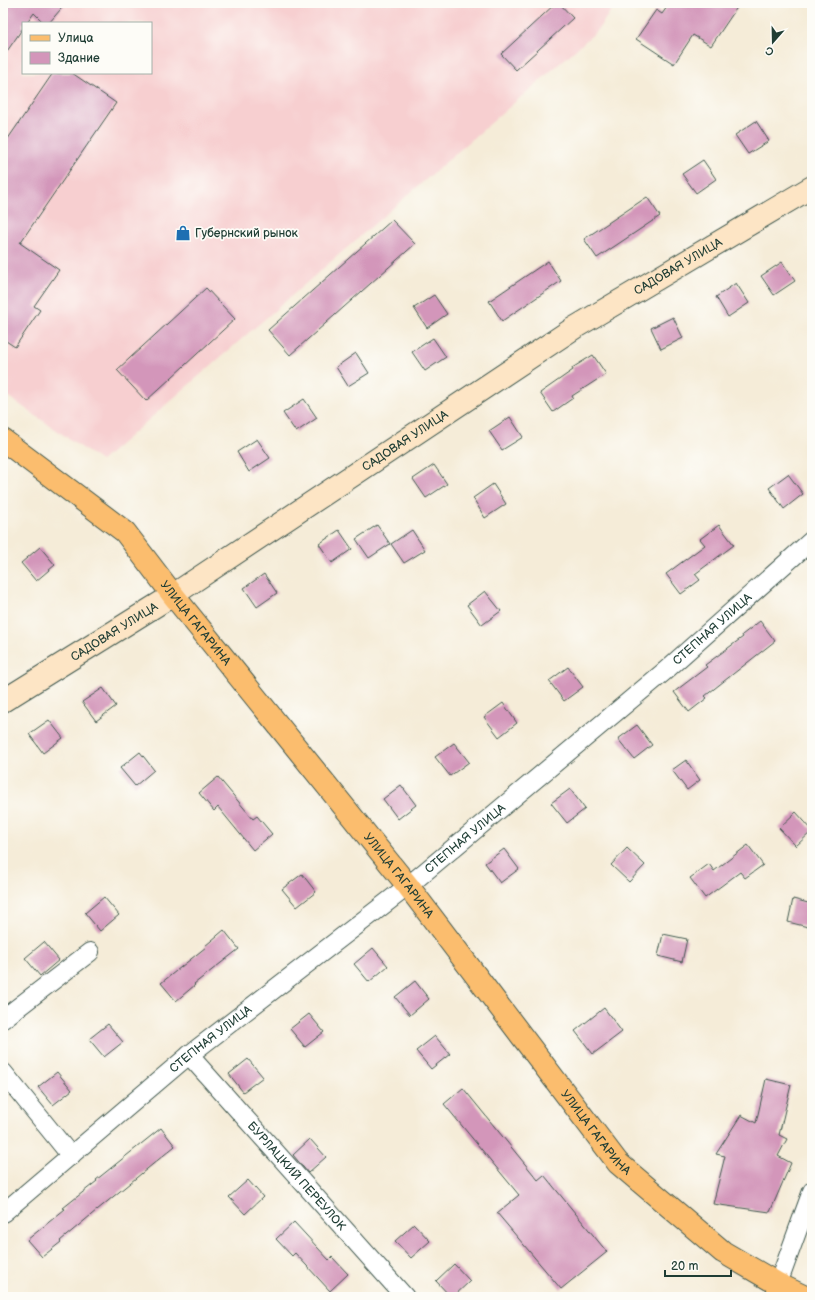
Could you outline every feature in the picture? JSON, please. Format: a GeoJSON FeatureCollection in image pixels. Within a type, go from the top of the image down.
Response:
{"type":"FeatureCollection","features":[{"type":"Feature","properties":{"kind":"main road","name":"УЛИЦА ГАГАРИНА"},"geometry":{"type":"LineString","coordinates":[[3,440],[125,532],[172,595],[408,886],[618,1163],[723,1252],[776,1290],[805,1297]]}},
{"type":"Feature","properties":{"kind":"street","name":"САДОВАЯ УЛИЦА"},"geometry":{"type":"LineString","coordinates":[[3,701],[172,595],[574,328],[812,187]]}},
{"type":"Feature","properties":{"kind":"street","name":"СТЕПНАЯ УЛИЦА"},"geometry":{"type":"LineString","coordinates":[[3,1213],[189,1055],[408,886],[665,671],[812,540]]}},
{"type":"Feature","properties":{"kind":"street"},"geometry":{"type":"LineString","coordinates":[[3,1019],[90,952]]}},
{"type":"Feature","properties":{"kind":"street","name":"БУРЛАЦКИЙ ПЕРЕУЛОК"},"geometry":{"type":"LineString","coordinates":[[189,1055],[405,1297]]}},
{"type":"Feature","properties":{"kind":"street"},"geometry":{"type":"LineString","coordinates":[[3,1072],[71,1156]]}},
{"type":"Feature","properties":{"kind":"street"},"geometry":{"type":"LineString","coordinates":[[776,1290],[812,1191]]}},
{"type":"Feature","properties":{"kind":"shaded area","name":"Губернский рынок"},"geometry":{"type":"Polygon","coordinates":[[[3,3],[616,3],[597,31],[101,461],[3,393],[3,3]]]}},
{"type":"Feature","properties":{"kind":"building"},"geometry":{"type":"Polygon","coordinates":[[[3,3],[66,3],[50,22],[43,22],[34,13],[28,22],[22,22],[22,29],[3,57],[3,3]]]}},
{"type":"Feature","properties":{"kind":"building"},"geometry":{"type":"Polygon","coordinates":[[[556,3],[559,3],[573,18],[516,70],[501,54],[556,3]]]}},
{"type":"Feature","properties":{"kind":"building"},"geometry":{"type":"Polygon","coordinates":[[[670,3],[740,3],[711,46],[693,35],[674,64],[636,39],[656,10],[662,14],[670,3]]]}},
{"type":"Feature","properties":{"kind":"building"},"geometry":{"type":"Polygon","coordinates":[[[52,74],[73,74],[116,103],[20,243],[59,270],[34,306],[40,310],[15,347],[3,339],[3,146],[52,74]]]}},
{"type":"Feature","properties":{"kind":"building"},"geometry":{"type":"Polygon","coordinates":[[[756,121],[769,141],[748,154],[735,135],[756,121]]]}},
{"type":"Feature","properties":{"kind":"building"},"geometry":{"type":"Polygon","coordinates":[[[703,160],[716,179],[696,193],[682,174],[703,160]]]}},
{"type":"Feature","properties":{"kind":"building"},"geometry":{"type":"Polygon","coordinates":[[[647,197],[660,216],[597,258],[584,239],[647,197]]]}},
{"type":"Feature","properties":{"kind":"building"},"geometry":{"type":"Polygon","coordinates":[[[392,220],[415,244],[290,355],[268,330],[392,220]]]}},
{"type":"Feature","properties":{"kind":"building"},"geometry":{"type":"Polygon","coordinates":[[[548,261],[561,281],[502,321],[489,301],[548,261]]]}},
{"type":"Feature","properties":{"kind":"building"},"geometry":{"type":"Polygon","coordinates":[[[782,262],[795,281],[774,295],[761,276],[782,262]]]}},
{"type":"Feature","properties":{"kind":"building"},"geometry":{"type":"Polygon","coordinates":[[[736,283],[749,303],[728,317],[716,297],[736,283]]]}},
{"type":"Feature","properties":{"kind":"building"},"geometry":{"type":"Polygon","coordinates":[[[206,288],[235,319],[146,401],[117,370],[206,288]]]}},
{"type":"Feature","properties":{"kind":"building"},"geometry":{"type":"Polygon","coordinates":[[[434,295],[447,314],[427,328],[414,308],[434,295]]]}},
{"type":"Feature","properties":{"kind":"building"},"geometry":{"type":"Polygon","coordinates":[[[673,317],[683,338],[661,349],[651,328],[673,317]]]}},
{"type":"Feature","properties":{"kind":"building"},"geometry":{"type":"Polygon","coordinates":[[[433,338],[446,357],[425,371],[412,352],[433,338]]]}},
{"type":"Feature","properties":{"kind":"building"},"geometry":{"type":"Polygon","coordinates":[[[356,353],[369,373],[348,386],[336,367],[356,353]]]}},
{"type":"Feature","properties":{"kind":"building"},"geometry":{"type":"Polygon","coordinates":[[[593,355],[606,374],[572,396],[573,398],[553,412],[540,393],[573,370],[572,368],[593,355]]]}},
{"type":"Feature","properties":{"kind":"building"},"geometry":{"type":"Polygon","coordinates":[[[304,399],[317,418],[296,432],[283,413],[304,399]]]}},
{"type":"Feature","properties":{"kind":"building"},"geometry":{"type":"Polygon","coordinates":[[[510,417],[523,437],[502,450],[489,431],[510,417]]]}},
{"type":"Feature","properties":{"kind":"building"},"geometry":{"type":"Polygon","coordinates":[[[257,439],[270,458],[249,472],[237,452],[257,439]]]}},
{"type":"Feature","properties":{"kind":"building"},"geometry":{"type":"Polygon","coordinates":[[[434,465],[447,484],[426,498],[413,479],[434,465]]]}},
{"type":"Feature","properties":{"kind":"building"},"geometry":{"type":"Polygon","coordinates":[[[788,474],[803,494],[784,509],[769,488],[788,474]]]}},
{"type":"Feature","properties":{"kind":"building"},"geometry":{"type":"Polygon","coordinates":[[[493,484],[506,504],[485,518],[473,498],[493,484]]]}},
{"type":"Feature","properties":{"kind":"building"},"geometry":{"type":"Polygon","coordinates":[[[377,525],[390,544],[369,558],[356,539],[377,525]]]}},
{"type":"Feature","properties":{"kind":"building"},"geometry":{"type":"Polygon","coordinates":[[[719,525],[734,545],[695,574],[700,580],[681,594],[666,574],[705,545],[700,539],[719,525]]]}},
{"type":"Feature","properties":{"kind":"building"},"geometry":{"type":"Polygon","coordinates":[[[339,530],[352,549],[332,563],[319,544],[339,530]]]}},
{"type":"Feature","properties":{"kind":"building"},"geometry":{"type":"Polygon","coordinates":[[[412,530],[425,550],[404,563],[391,544],[412,530]]]}},
{"type":"Feature","properties":{"kind":"building"},"geometry":{"type":"Polygon","coordinates":[[[40,547],[55,565],[36,581],[21,563],[40,547]]]}},
{"type":"Feature","properties":{"kind":"building"},"geometry":{"type":"Polygon","coordinates":[[[264,574],[277,593],[257,607],[244,588],[264,574]]]}},
{"type":"Feature","properties":{"kind":"building"},"geometry":{"type":"Polygon","coordinates":[[[485,591],[501,611],[482,625],[467,605],[485,591]]]}},
{"type":"Feature","properties":{"kind":"building"},"geometry":{"type":"Polygon","coordinates":[[[760,621],[775,641],[705,696],[707,698],[689,712],[674,692],[707,667],[705,665],[743,637],[742,635],[760,621]]]}},
{"type":"Feature","properties":{"kind":"building"},"geometry":{"type":"Polygon","coordinates":[[[568,667],[583,687],[564,701],[549,681],[568,667]]]}},
{"type":"Feature","properties":{"kind":"building"},"geometry":{"type":"Polygon","coordinates":[[[103,688],[116,706],[96,721],[82,702],[103,688]]]}},
{"type":"Feature","properties":{"kind":"building"},"geometry":{"type":"Polygon","coordinates":[[[503,703],[517,723],[499,737],[484,717],[503,703]]]}},
{"type":"Feature","properties":{"kind":"building"},"geometry":{"type":"Polygon","coordinates":[[[49,720],[63,738],[43,753],[29,734],[49,720]]]}},
{"type":"Feature","properties":{"kind":"building"},"geometry":{"type":"Polygon","coordinates":[[[637,725],[652,745],[634,759],[618,739],[637,725]]]}},
{"type":"Feature","properties":{"kind":"building"},"geometry":{"type":"Polygon","coordinates":[[[454,743],[469,762],[450,776],[435,757],[454,743]]]}},
{"type":"Feature","properties":{"kind":"building"},"geometry":{"type":"Polygon","coordinates":[[[140,752],[154,770],[135,786],[120,768],[140,752]]]}},
{"type":"Feature","properties":{"kind":"building"},"geometry":{"type":"Polygon","coordinates":[[[686,760],[700,780],[687,790],[672,770],[686,760]]]}},
{"type":"Feature","properties":{"kind":"building"},"geometry":{"type":"Polygon","coordinates":[[[218,777],[253,819],[257,816],[272,834],[253,850],[218,807],[214,811],[199,793],[218,777]]]}},
{"type":"Feature","properties":{"kind":"building"},"geometry":{"type":"Polygon","coordinates":[[[401,785],[416,805],[398,819],[383,799],[401,785]]]}},
{"type":"Feature","properties":{"kind":"building"},"geometry":{"type":"Polygon","coordinates":[[[570,789],[585,809],[567,823],[551,803],[570,789]]]}},
{"type":"Feature","properties":{"kind":"building"},"geometry":{"type":"Polygon","coordinates":[[[796,812],[812,831],[796,846],[779,828],[796,812]]]}},
{"type":"Feature","properties":{"kind":"building"},"geometry":{"type":"Polygon","coordinates":[[[748,845],[763,865],[745,878],[740,872],[705,898],[690,878],[709,864],[714,871],[748,845]]]}},
{"type":"Feature","properties":{"kind":"building"},"geometry":{"type":"Polygon","coordinates":[[[627,848],[645,865],[629,882],[611,865],[627,848]]]}},
{"type":"Feature","properties":{"kind":"building"},"geometry":{"type":"Polygon","coordinates":[[[504,849],[519,869],[500,883],[485,863],[504,849]]]}},
{"type":"Feature","properties":{"kind":"building"},"geometry":{"type":"Polygon","coordinates":[[[302,874],[316,892],[297,907],[282,889],[302,874]]]}},
{"type":"Feature","properties":{"kind":"building"},"geometry":{"type":"Polygon","coordinates":[[[104,897],[119,915],[100,931],[85,913],[104,897]]]}},
{"type":"Feature","properties":{"kind":"building"},"geometry":{"type":"Polygon","coordinates":[[[793,899],[812,904],[812,928],[788,922],[793,899]]]}},
{"type":"Feature","properties":{"kind":"building"},"geometry":{"type":"Polygon","coordinates":[[[224,930],[239,949],[194,984],[195,985],[176,1001],[161,983],[206,947],[205,946],[224,930]]]}},
{"type":"Feature","properties":{"kind":"building"},"geometry":{"type":"Polygon","coordinates":[[[663,934],[687,939],[682,962],[658,956],[663,934]]]}},
{"type":"Feature","properties":{"kind":"building"},"geometry":{"type":"Polygon","coordinates":[[[44,942],[59,960],[40,976],[25,958],[44,942]]]}},
{"type":"Feature","properties":{"kind":"building"},"geometry":{"type":"Polygon","coordinates":[[[373,948],[388,966],[369,982],[354,964],[373,948]]]}},
{"type":"Feature","properties":{"kind":"building"},"geometry":{"type":"Polygon","coordinates":[[[415,981],[429,999],[410,1015],[395,997],[415,981]]]}},
{"type":"Feature","properties":{"kind":"building"},"geometry":{"type":"Polygon","coordinates":[[[604,1008],[622,1032],[593,1054],[575,1031],[604,1008]]]}},
{"type":"Feature","properties":{"kind":"building"},"geometry":{"type":"Polygon","coordinates":[[[309,1014],[324,1032],[305,1047],[290,1029],[309,1014]]]}},
{"type":"Feature","properties":{"kind":"building"},"geometry":{"type":"Polygon","coordinates":[[[108,1024],[123,1042],[104,1057],[89,1039],[108,1024]]]}},
{"type":"Feature","properties":{"kind":"building"},"geometry":{"type":"Polygon","coordinates":[[[435,1036],[450,1054],[431,1069],[416,1051],[435,1036]]]}},
{"type":"Feature","properties":{"kind":"building"},"geometry":{"type":"Polygon","coordinates":[[[248,1059],[263,1077],[243,1092],[229,1074],[248,1059]]]}},
{"type":"Feature","properties":{"kind":"building"},"geometry":{"type":"Polygon","coordinates":[[[57,1072],[72,1090],[53,1105],[38,1087],[57,1072]]]}},
{"type":"Feature","properties":{"kind":"building"},"geometry":{"type":"Polygon","coordinates":[[[766,1079],[791,1085],[779,1135],[787,1139],[778,1156],[791,1163],[770,1212],[713,1204],[725,1156],[716,1154],[741,1115],[756,1123],[766,1079]]]}},
{"type":"Feature","properties":{"kind":"building"},"geometry":{"type":"Polygon","coordinates":[[[463,1088],[538,1180],[544,1175],[607,1252],[561,1289],[497,1213],[519,1195],[444,1104],[463,1088]]]}},
{"type":"Feature","properties":{"kind":"building"},"geometry":{"type":"Polygon","coordinates":[[[161,1128],[175,1146],[42,1257],[27,1240],[65,1209],[63,1208],[97,1181],[96,1180],[161,1128]]]}},
{"type":"Feature","properties":{"kind":"building"},"geometry":{"type":"Polygon","coordinates":[[[310,1139],[326,1157],[308,1173],[293,1155],[310,1139]]]}},
{"type":"Feature","properties":{"kind":"building"},"geometry":{"type":"Polygon","coordinates":[[[248,1180],[263,1197],[245,1214],[229,1197],[248,1180]]]}},
{"type":"Feature","properties":{"kind":"building"},"geometry":{"type":"Polygon","coordinates":[[[294,1222],[329,1260],[332,1257],[348,1274],[330,1291],[295,1253],[292,1256],[276,1239],[294,1222]]]}},
{"type":"Feature","properties":{"kind":"building"},"geometry":{"type":"Polygon","coordinates":[[[414,1224],[430,1241],[411,1258],[395,1241],[414,1224]]]}},
{"type":"Feature","properties":{"kind":"building"},"geometry":{"type":"Polygon","coordinates":[[[454,1264],[470,1281],[453,1297],[451,1297],[436,1281],[454,1264]]]}},
{"type":"Feature","properties":{"kind":"place","name":"Губернский рынок"},"geometry":{"type":"Point","coordinates":[183,233]}}]}
